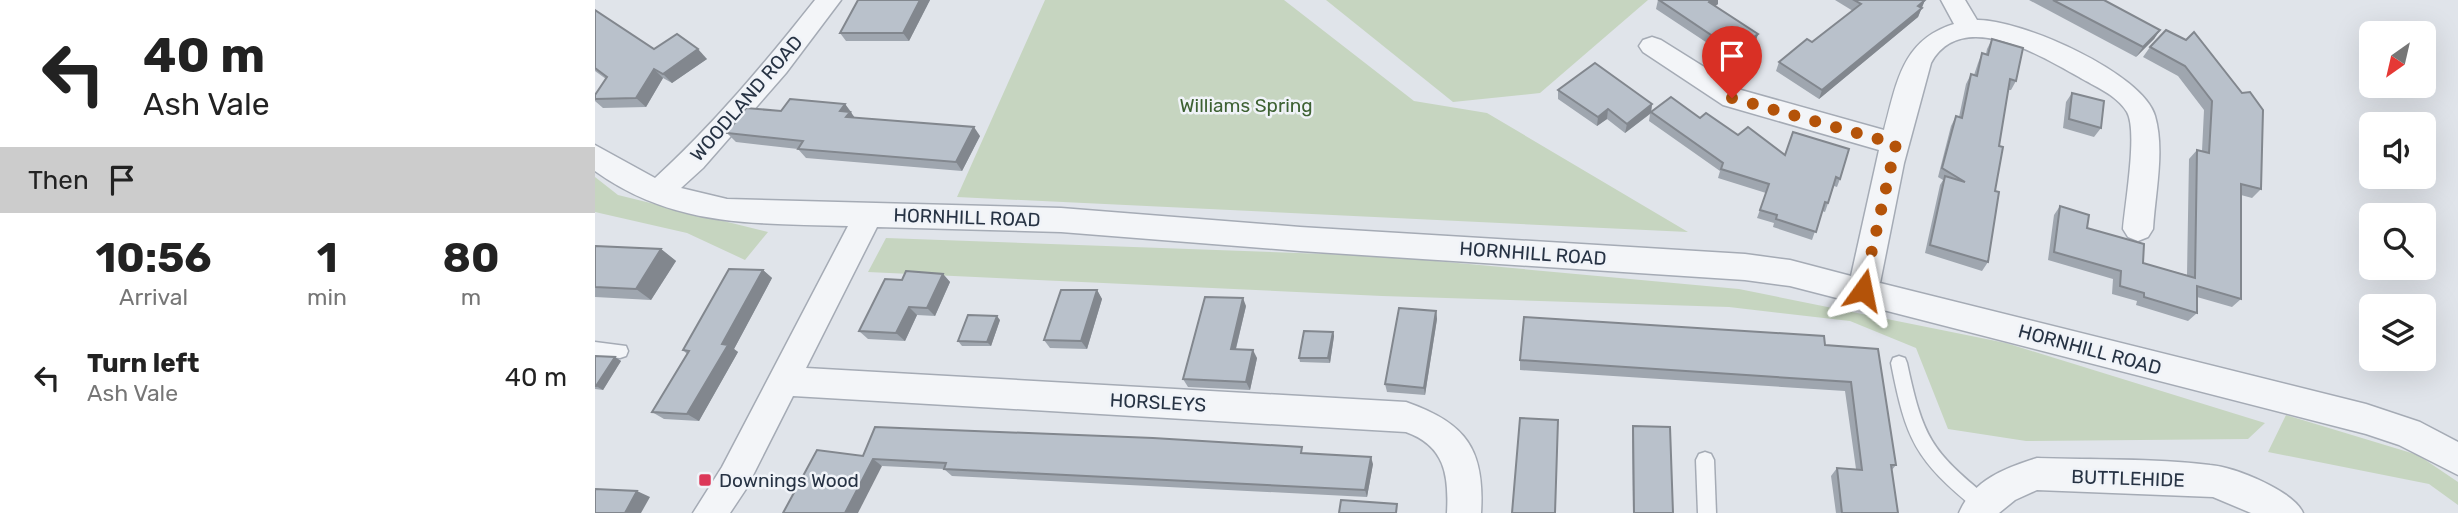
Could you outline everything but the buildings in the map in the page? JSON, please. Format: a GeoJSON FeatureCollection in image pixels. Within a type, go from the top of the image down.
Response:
{"type":"FeatureCollection","features":[{"type":"Feature","properties":{"kind":"street","name":"WOODLAND ROAD"},"geometry":{"type":"LineString","coordinates":[[658,192],[693,160],[777,66],[829,0]]}},
{"type":"Feature","properties":{"kind":"street"},"geometry":{"type":"LineString","coordinates":[[1953,0],[1970,29]]}},
{"type":"Feature","properties":{"kind":"street"},"geometry":{"type":"LineString","coordinates":[[1863,290],[1896,144],[1921,56],[1943,37],[1970,29],[1995,30],[2032,39],[2119,89],[2137,106],[2144,127],[2138,229]]}},
{"type":"Feature","properties":{"kind":"street"},"geometry":{"type":"LineString","coordinates":[[1652,46],[1732,98],[1896,144]]}},
{"type":"Feature","properties":{"kind":"street","name":"HORNHILL ROAD"},"geometry":{"type":"LineString","coordinates":[[595,156],[658,192],[701,207],[727,211],[1061,220],[1300,239],[1745,267],[1863,290],[2366,419],[2408,433],[2458,459]]}},
{"type":"Feature","properties":{"kind":"street"},"geometry":{"type":"LineString","coordinates":[[710,513],[734,478],[869,213]]}},
{"type":"Feature","properties":{"kind":"street","name":"HORSLEYS"},"geometry":{"type":"LineString","coordinates":[[783,381],[1406,417],[1425,423],[1454,446],[1463,464],[1467,486],[1464,513]]}},
{"type":"Feature","properties":{"kind":"street","name":"BUTTLEHIDE"},"geometry":{"type":"LineString","coordinates":[[1980,509],[1991,495],[2013,481],[2037,474],[2213,481],[2244,491],[2286,513]]}},
{"type":"Feature","properties":{"kind":"lane"},"geometry":{"type":"LineString","coordinates":[[595,349],[620,351]]}},
{"type":"Feature","properties":{"kind":"lane"},"geometry":{"type":"LineString","coordinates":[[1899,363],[1909,415],[1919,442],[1938,468],[1980,509]]}},
{"type":"Feature","properties":{"kind":"lane"},"geometry":{"type":"LineString","coordinates":[[1706,460],[1707,513]]}},
{"type":"Feature","properties":{"kind":"green space","name":"Williams Spring"},"geometry":{"type":"Polygon","coordinates":[[[1045,0],[1284,0],[1414,101],[1487,113],[1688,232],[957,197],[1045,0]]]}},
{"type":"Feature","properties":{"kind":"green space"},"geometry":{"type":"Polygon","coordinates":[[[1326,0],[1648,0],[1540,93],[1453,102],[1326,0]]]}},
{"type":"Feature","properties":{"kind":"green space"},"geometry":{"type":"Polygon","coordinates":[[[595,177],[618,195],[768,232],[745,260],[687,233],[595,212],[595,177]]]}},
{"type":"Feature","properties":{"kind":"green space"},"geometry":{"type":"Polygon","coordinates":[[[886,238],[1381,256],[1739,289],[2006,343],[2265,423],[2248,439],[2026,441],[1948,429],[1916,348],[1850,321],[1729,307],[1382,296],[868,272],[886,238]]]}},
{"type":"Feature","properties":{"kind":"green space"},"geometry":{"type":"Polygon","coordinates":[[[2286,415],[2418,455],[2458,482],[2458,505],[2429,484],[2268,452],[2286,415]]]}},
{"type":"Feature","properties":{"kind":"place","name":"Downings Wood"},"geometry":{"type":"Point","coordinates":[705,480]}},
{"type":"Feature","properties":{"kind":"route"},"geometry":{"type":"LineString","coordinates":[[1732,98],[1896,144],[1863,290]]}}]}
